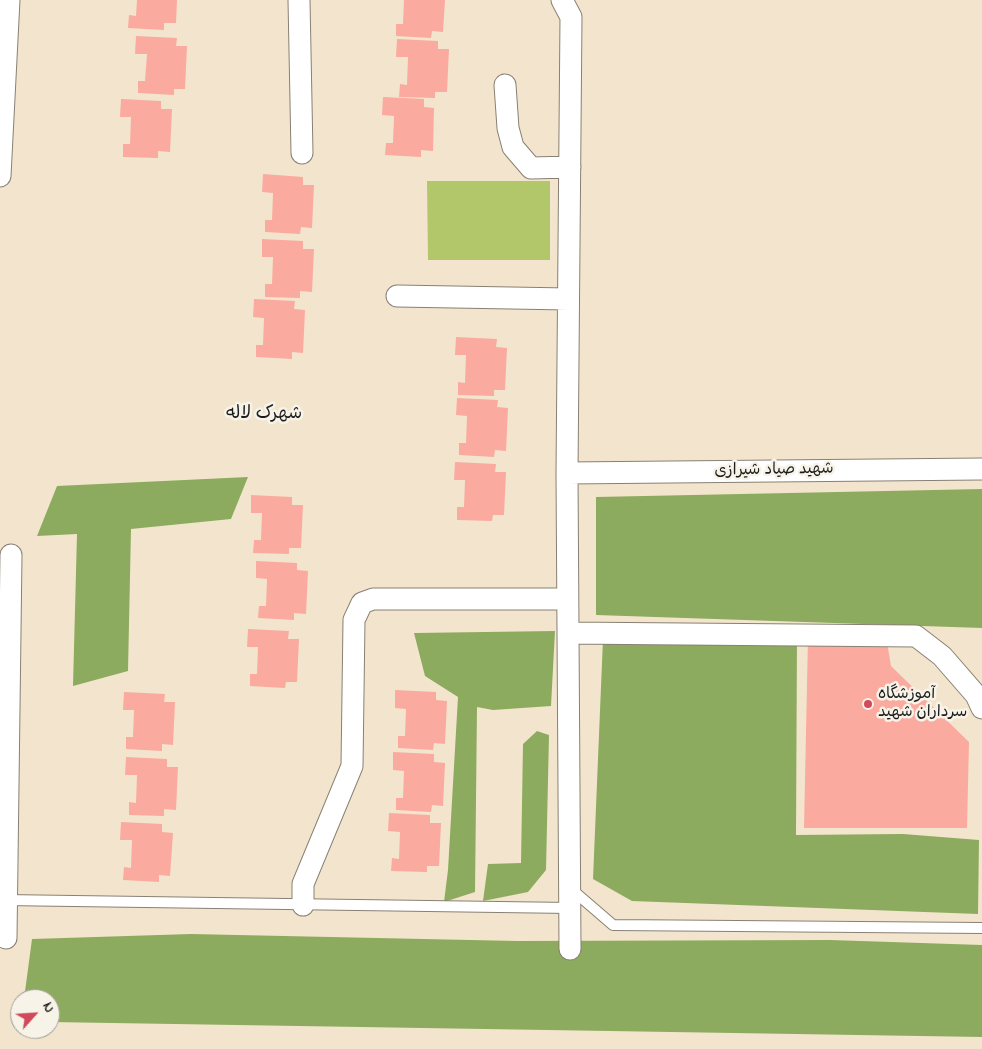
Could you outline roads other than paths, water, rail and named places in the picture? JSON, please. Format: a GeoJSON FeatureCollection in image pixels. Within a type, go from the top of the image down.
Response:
{"type":"FeatureCollection","features":[{"type":"Feature","properties":{"kind":"street"},"geometry":{"type":"LineString","coordinates":[[0,176],[9,0]]}},
{"type":"Feature","properties":{"kind":"street"},"geometry":{"type":"LineString","coordinates":[[299,0],[302,153]]}},
{"type":"Feature","properties":{"kind":"street"},"geometry":{"type":"LineString","coordinates":[[562,0],[571,17],[566,473],[570,949]]}},
{"type":"Feature","properties":{"kind":"street"},"geometry":{"type":"LineString","coordinates":[[505,85],[508,128],[513,147],[531,168],[570,167]]}},
{"type":"Feature","properties":{"kind":"street"},"geometry":{"type":"LineString","coordinates":[[397,296],[568,299]]}},
{"type":"Feature","properties":{"kind":"street","name":"شهید صیاد شیرازی"},"geometry":{"type":"LineString","coordinates":[[566,473],[982,469]]}},
{"type":"Feature","properties":{"kind":"street"},"geometry":{"type":"LineString","coordinates":[[6,938],[3,900],[11,555]]}},
{"type":"Feature","properties":{"kind":"street"},"geometry":{"type":"LineString","coordinates":[[303,905],[303,884],[352,766],[354,620],[362,603],[373,599],[566,599]]}},
{"type":"Feature","properties":{"kind":"street"},"geometry":{"type":"LineString","coordinates":[[568,633],[916,636],[942,656],[976,695],[982,708]]}},
{"type":"Feature","properties":{"kind":"lane"},"geometry":{"type":"LineString","coordinates":[[3,900],[303,905],[570,898],[613,925],[982,928]]}},
{"type":"Feature","properties":{"kind":"place","name":"آموزشگاه سرداران شهید"},"geometry":{"type":"Point","coordinates":[868,704]}},
{"type":"Feature","properties":{"kind":"district","name":"شهرک لاله"},"geometry":{"type":"Point","coordinates":[264,415]}}]}
